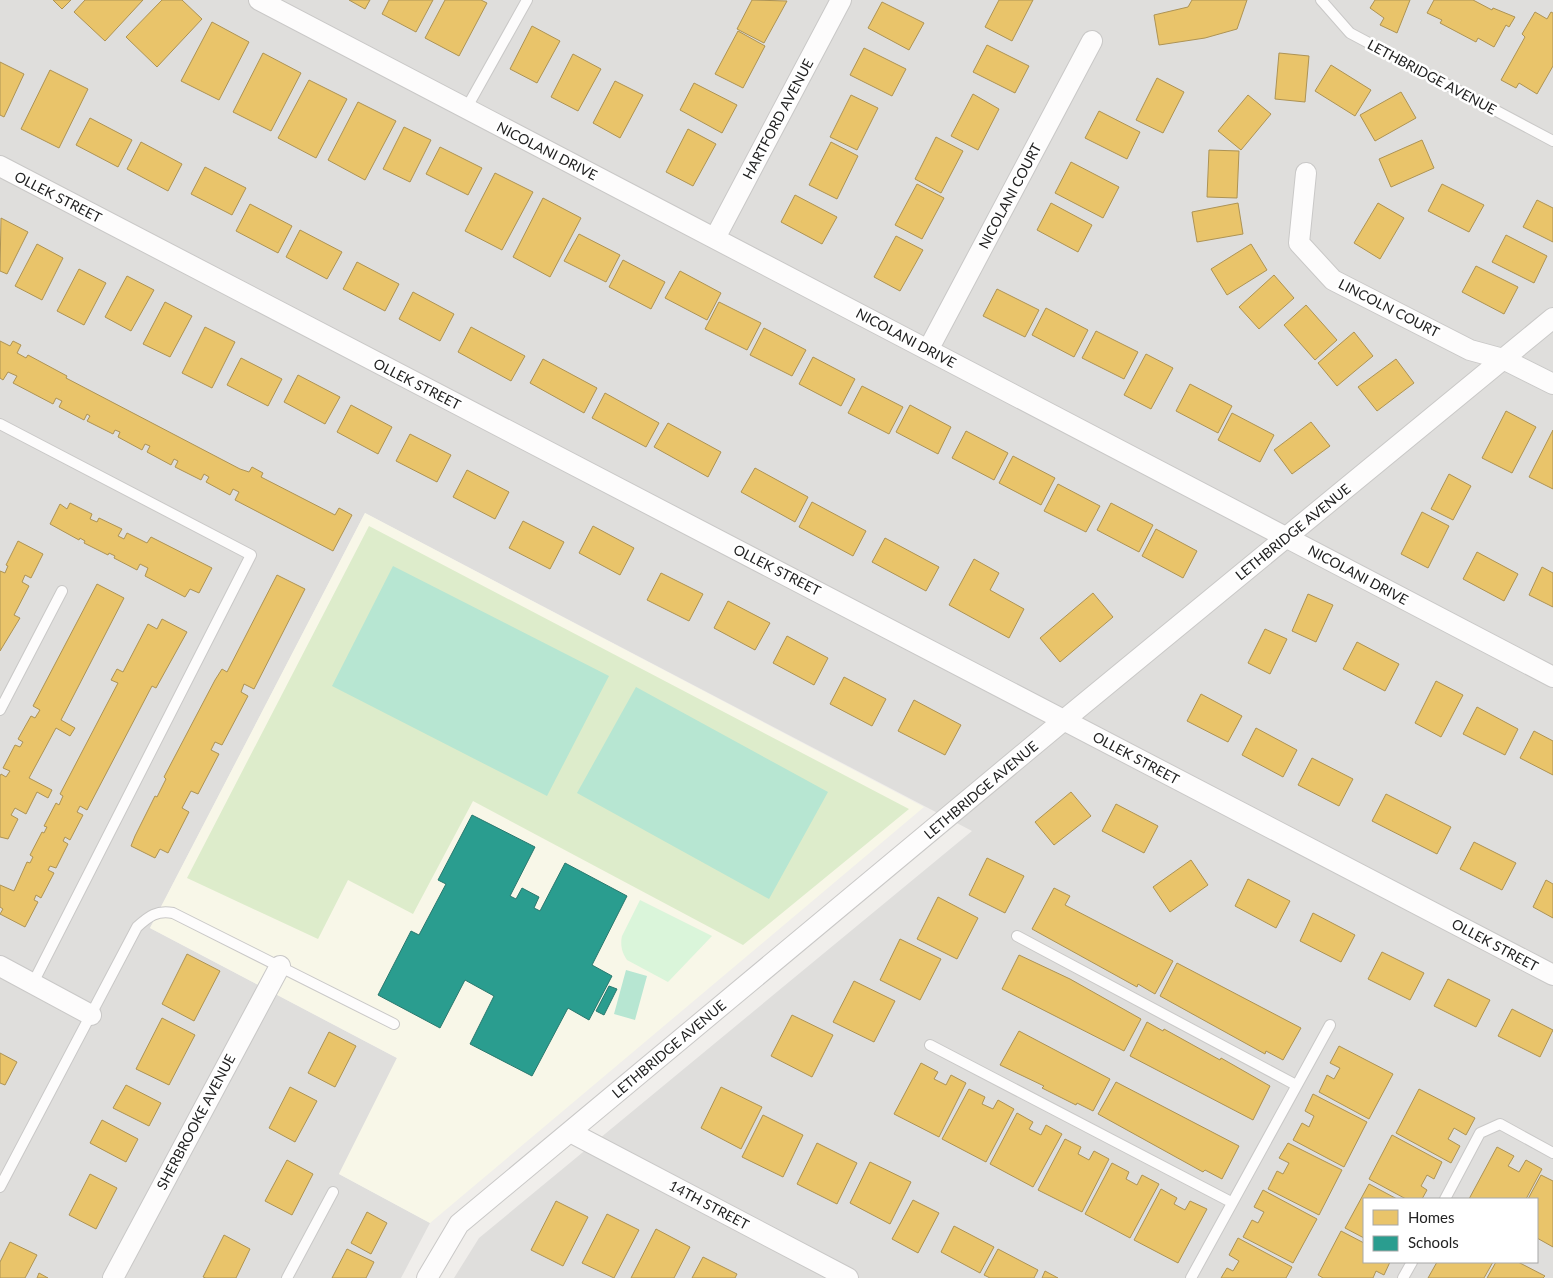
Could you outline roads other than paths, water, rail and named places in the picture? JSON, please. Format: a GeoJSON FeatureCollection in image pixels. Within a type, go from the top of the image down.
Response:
{"type":"FeatureCollection","features":[{"type":"Feature","properties":{"kind":"street","name":"NICOLANI DRIVE"},"geometry":{"type":"LineString","coordinates":[[259,0],[1553,678]]}},
{"type":"Feature","properties":{"kind":"street","name":"HARTFORD AVENUE"},"geometry":{"type":"LineString","coordinates":[[715,238],[842,0]]}},
{"type":"Feature","properties":{"kind":"street","name":"NICOLANI COURT"},"geometry":{"type":"LineString","coordinates":[[928,350],[1092,42]]}},
{"type":"Feature","properties":{"kind":"street","name":"OLLEK STREET"},"geometry":{"type":"LineString","coordinates":[[0,166],[1553,975]]}},
{"type":"Feature","properties":{"kind":"street","name":"LINCOLN COURT"},"geometry":{"type":"LineString","coordinates":[[1306,174],[1299,243],[1333,280],[1470,350],[1504,359],[1553,384]]}},
{"type":"Feature","properties":{"kind":"street","name":"LETHBRIDGE AVENUE"},"geometry":{"type":"LineString","coordinates":[[427,1278],[459,1224],[1064,720],[1553,318]]}},
{"type":"Feature","properties":{"kind":"street"},"geometry":{"type":"LineString","coordinates":[[0,966],[91,1015]]}},
{"type":"Feature","properties":{"kind":"street","name":"SHERBROOKE AVENUE"},"geometry":{"type":"LineString","coordinates":[[113,1278],[280,966]]}},
{"type":"Feature","properties":{"kind":"street","name":"14TH STREET"},"geometry":{"type":"LineString","coordinates":[[570,1132],[848,1278]]}},
{"type":"Feature","properties":{"kind":"lane"},"geometry":{"type":"LineString","coordinates":[[466,109],[527,0]]}},
{"type":"Feature","properties":{"kind":"lane","name":"LETHBRIDGE AVENUE"},"geometry":{"type":"LineString","coordinates":[[1321,0],[1350,33],[1553,141]]}},
{"type":"Feature","properties":{"kind":"lane"},"geometry":{"type":"LineString","coordinates":[[0,424],[251,555],[33,983]]}},
{"type":"Feature","properties":{"kind":"lane"},"geometry":{"type":"LineString","coordinates":[[0,710],[62,591]]}},
{"type":"Feature","properties":{"kind":"lane"},"geometry":{"type":"LineString","coordinates":[[0,1187],[137,927],[152,914],[164,911],[173,913],[394,1024]]}},
{"type":"Feature","properties":{"kind":"lane"},"geometry":{"type":"LineString","coordinates":[[1018,936],[1296,1085]]}},
{"type":"Feature","properties":{"kind":"lane"},"geometry":{"type":"LineString","coordinates":[[1190,1278],[1330,1025]]}},
{"type":"Feature","properties":{"kind":"lane"},"geometry":{"type":"LineString","coordinates":[[930,1045],[1231,1202]]}},
{"type":"Feature","properties":{"kind":"lane"},"geometry":{"type":"LineString","coordinates":[[1446,1198],[1480,1133],[1500,1124],[1553,1153]]}},
{"type":"Feature","properties":{"kind":"lane"},"geometry":{"type":"LineString","coordinates":[[287,1278],[333,1192]]}},
{"type":"Feature","properties":{"kind":"lane"},"geometry":{"type":"LineString","coordinates":[[1403,1278],[1411,1263]]}}]}
